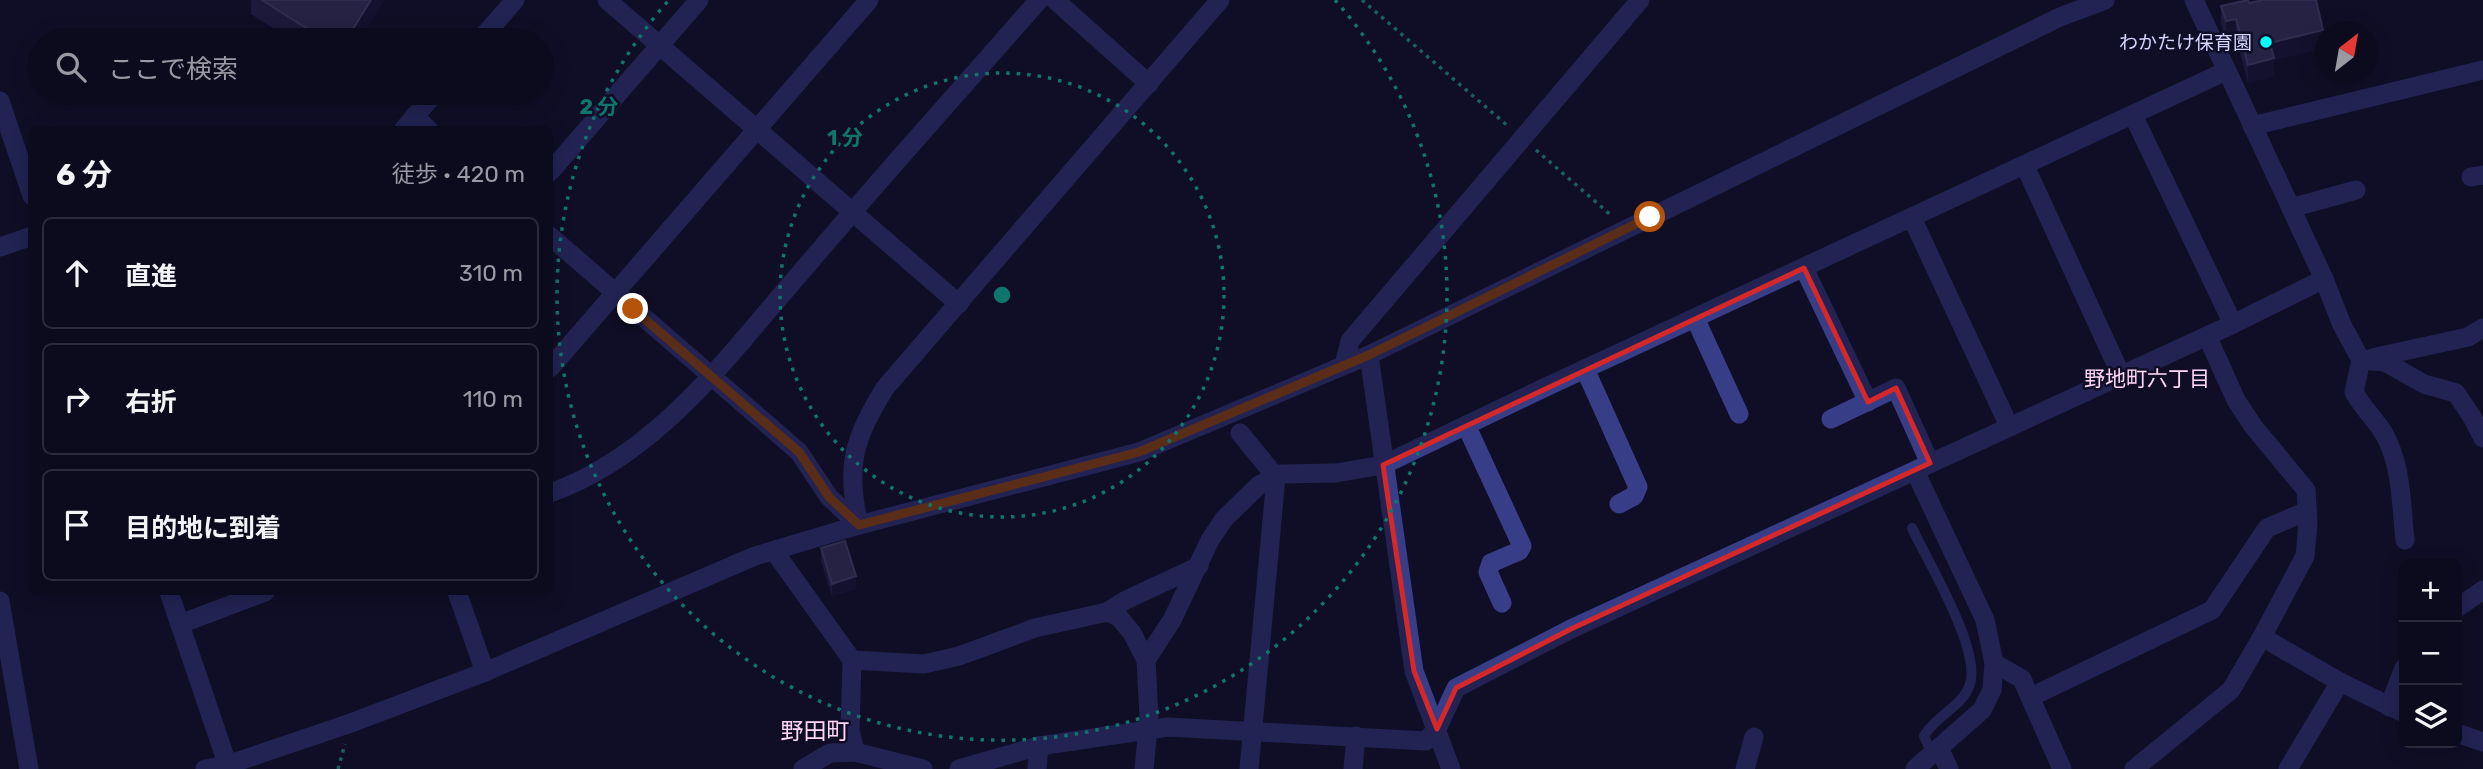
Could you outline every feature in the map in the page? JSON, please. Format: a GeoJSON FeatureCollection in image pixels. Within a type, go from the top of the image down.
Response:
{"type":"FeatureCollection","features":[{"type":"Feature","properties":{"kind":"street"},"geometry":{"type":"LineString","coordinates":[[490,28],[515,0]]}},
{"type":"Feature","properties":{"kind":"street"},"geometry":{"type":"LineString","coordinates":[[607,0],[959,304]]}},
{"type":"Feature","properties":{"kind":"street"},"geometry":{"type":"LineString","coordinates":[[553,169],[699,0]]}},
{"type":"Feature","properties":{"kind":"street"},"geometry":{"type":"LineString","coordinates":[[553,364],[869,0]]}},
{"type":"Feature","properties":{"kind":"street"},"geometry":{"type":"LineString","coordinates":[[553,492],[593,473],[639,443],[681,409],[712,377],[1039,0]]}},
{"type":"Feature","properties":{"kind":"street"},"geometry":{"type":"LineString","coordinates":[[1055,0],[1149,84]]}},
{"type":"Feature","properties":{"kind":"street"},"geometry":{"type":"LineString","coordinates":[[859,525],[851,476],[856,444],[865,420],[884,388],[1220,0]]}},
{"type":"Feature","properties":{"kind":"street"},"geometry":{"type":"LineString","coordinates":[[1344,365],[1350,341],[1640,0]]}},
{"type":"Feature","properties":{"kind":"street"},"geometry":{"type":"LineString","coordinates":[[205,769],[228,767],[485,672],[755,556],[859,525],[1139,452],[1369,355],[2060,17],[2105,0]]}},
{"type":"Feature","properties":{"kind":"street"},"geometry":{"type":"LineString","coordinates":[[2194,0],[2361,360],[2354,392],[2384,434],[2394,456],[2405,540]]}},
{"type":"Feature","properties":{"kind":"street"},"geometry":{"type":"LineString","coordinates":[[1146,660],[1172,620],[1210,540],[1224,519],[1259,485],[1280,474],[1336,473],[1383,465],[2226,71]]}},
{"type":"Feature","properties":{"kind":"street"},"geometry":{"type":"LineString","coordinates":[[2252,125],[2483,71]]}},
{"type":"Feature","properties":{"kind":"street"},"geometry":{"type":"LineString","coordinates":[[0,101],[28,184]]}},
{"type":"Feature","properties":{"kind":"street"},"geometry":{"type":"LineString","coordinates":[[415,125],[428,105]]}},
{"type":"Feature","properties":{"kind":"street"},"geometry":{"type":"LineString","coordinates":[[2133,115],[2232,324]]}},
{"type":"Feature","properties":{"kind":"street"},"geometry":{"type":"LineString","coordinates":[[2025,166],[2121,375]]}},
{"type":"Feature","properties":{"kind":"street"},"geometry":{"type":"LineString","coordinates":[[2291,208],[2356,190]]}},
{"type":"Feature","properties":{"kind":"street"},"geometry":{"type":"LineString","coordinates":[[1912,218],[2009,426]]}},
{"type":"Feature","properties":{"kind":"street"},"geometry":{"type":"LineString","coordinates":[[0,247],[28,237]]}},
{"type":"Feature","properties":{"kind":"street"},"geometry":{"type":"LineString","coordinates":[[553,239],[799,452],[829,497],[859,525]]}},
{"type":"Feature","properties":{"kind":"street"},"geometry":{"type":"LineString","coordinates":[[1804,268],[1868,401]]}},
{"type":"Feature","properties":{"kind":"street"},"geometry":{"type":"LineString","coordinates":[[959,769],[1039,746],[1167,727],[1426,741],[1437,729],[1456,688],[1571,629],[2207,336],[2324,279]]}},
{"type":"Feature","properties":{"kind":"street"},"geometry":{"type":"LineString","coordinates":[[1695,318],[1739,414]]}},
{"type":"Feature","properties":{"kind":"street"},"geometry":{"type":"LineString","coordinates":[[2361,360],[2468,337],[2483,328]]}},
{"type":"Feature","properties":{"kind":"street"},"geometry":{"type":"LineString","coordinates":[[2134,769],[2231,690],[2305,556],[2306,490],[2253,426],[2236,400],[2207,336]]}},
{"type":"Feature","properties":{"kind":"street"},"geometry":{"type":"LineString","coordinates":[[1369,355],[1414,671],[1451,769]]}},
{"type":"Feature","properties":{"kind":"street"},"geometry":{"type":"LineString","coordinates":[[2361,360],[2385,362],[2424,384],[2456,393],[2483,438]]}},
{"type":"Feature","properties":{"kind":"street"},"geometry":{"type":"LineString","coordinates":[[1585,369],[1638,487],[1634,496],[1619,504]]}},
{"type":"Feature","properties":{"kind":"street"},"geometry":{"type":"LineString","coordinates":[[1831,419],[1896,388],[1923,467],[1985,620],[1994,663],[1992,690],[1982,710],[1915,769]]}},
{"type":"Feature","properties":{"kind":"street"},"geometry":{"type":"LineString","coordinates":[[1466,425],[1522,546],[1519,551],[1490,563],[1488,572],[1503,603]]}},
{"type":"Feature","properties":{"kind":"street"},"geometry":{"type":"LineString","coordinates":[[1240,433],[1276,477],[1249,769]]}},
{"type":"Feature","properties":{"kind":"street"},"geometry":{"type":"LineString","coordinates":[[2031,697],[2212,610],[2267,528],[2307,511]]}},
{"type":"Feature","properties":{"kind":"street"},"geometry":{"type":"LineString","coordinates":[[774,551],[852,660],[850,730],[855,752]]}},
{"type":"Feature","properties":{"kind":"street"},"geometry":{"type":"LineString","coordinates":[[852,660],[924,664],[959,656],[1035,628],[1107,612],[1126,600],[1199,566]]}},
{"type":"Feature","properties":{"kind":"street"},"geometry":{"type":"LineString","coordinates":[[2462,605],[2483,590]]}},
{"type":"Feature","properties":{"kind":"street"},"geometry":{"type":"LineString","coordinates":[[170,595],[228,767]]}},
{"type":"Feature","properties":{"kind":"street"},"geometry":{"type":"LineString","coordinates":[[180,624],[257,595]]}},
{"type":"Feature","properties":{"kind":"street"},"geometry":{"type":"LineString","coordinates":[[458,595],[485,672]]}},
{"type":"Feature","properties":{"kind":"street"},"geometry":{"type":"LineString","coordinates":[[0,601],[6,673],[29,769]]}},
{"type":"Feature","properties":{"kind":"street"},"geometry":{"type":"LineString","coordinates":[[1107,612],[1119,617],[1132,633],[1146,660],[1149,717],[1144,769]]}},
{"type":"Feature","properties":{"kind":"street"},"geometry":{"type":"LineString","coordinates":[[2262,637],[2340,682],[2397,710],[2401,685]]}},
{"type":"Feature","properties":{"kind":"street"},"geometry":{"type":"LineString","coordinates":[[1994,663],[2008,668],[2022,679],[2063,769]]}},
{"type":"Feature","properties":{"kind":"street"},"geometry":{"type":"LineString","coordinates":[[2288,769],[2340,682]]}},
{"type":"Feature","properties":{"kind":"street"},"geometry":{"type":"LineString","coordinates":[[2462,735],[2483,742]]}},
{"type":"Feature","properties":{"kind":"street"},"geometry":{"type":"LineString","coordinates":[[1353,769],[1356,736]]}},
{"type":"Feature","properties":{"kind":"street"},"geometry":{"type":"LineString","coordinates":[[1745,769],[1754,737]]}},
{"type":"Feature","properties":{"kind":"street"},"geometry":{"type":"LineString","coordinates":[[1037,769],[1039,746]]}},
{"type":"Feature","properties":{"kind":"street"},"geometry":{"type":"LineString","coordinates":[[1936,751],[1949,769]]}},
{"type":"Feature","properties":{"kind":"street"},"geometry":{"type":"LineString","coordinates":[[803,769],[830,753],[855,752],[923,769]]}},
{"type":"Feature","properties":{"kind":"lane"},"geometry":{"type":"LineString","coordinates":[[1912,528],[1961,628],[1972,661],[1970,684],[1959,701],[1931,724],[1924,736],[1936,751]]}},
{"type":"Feature","properties":{"kind":"path"},"geometry":{"type":"LineString","coordinates":[[1362,0],[1626,229]]}},
{"type":"Feature","properties":{"kind":"highlighted area"},"geometry":{"type":"Polygon","coordinates":[[[1804,268],[1868,402],[1896,388],[1930,463],[1571,629],[1456,688],[1437,729],[1414,671],[1383,465],[1804,268]]]}},
{"type":"Feature","properties":{"kind":"building"},"geometry":{"type":"Polygon","coordinates":[[[262,0],[371,0],[354,28],[306,28],[262,0]]]}},
{"type":"Feature","properties":{"kind":"building"},"geometry":{"type":"Polygon","coordinates":[[[2248,0],[2249,3],[2263,0],[2316,0],[2321,21],[2315,21],[2315,32],[2270,43],[2274,58],[2248,65],[2236,19],[2226,21],[2221,6],[2248,0]]]}},
{"type":"Feature","properties":{"kind":"building"},"geometry":{"type":"Polygon","coordinates":[[[845,541],[856,576],[832,584],[821,548],[845,541]]]}},
{"type":"Feature","properties":{"kind":"place","name":"わかたけ保育園"},"geometry":{"type":"Point","coordinates":[2266,42]}},
{"type":"Feature","properties":{"kind":"district","name":"野地町六丁目"},"geometry":{"type":"Point","coordinates":[2147,378]}},
{"type":"Feature","properties":{"kind":"district","name":"野田町"},"geometry":{"type":"Point","coordinates":[815,731]}},
{"type":"Feature","properties":{"kind":"route"},"geometry":{"type":"LineString","coordinates":[[633,309],[799,452],[829,497],[859,525],[1139,452],[1369,355],[1650,217]]}}]}
